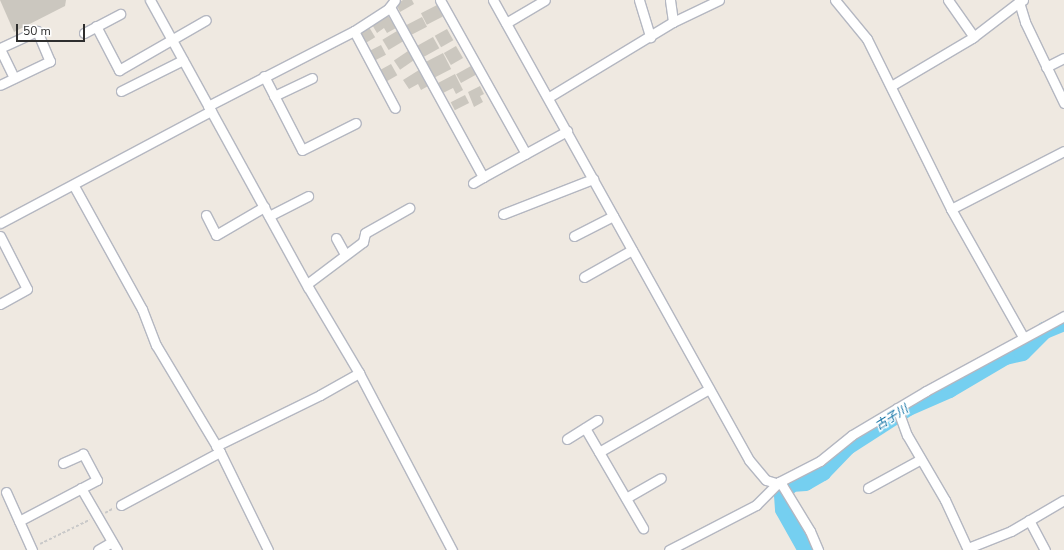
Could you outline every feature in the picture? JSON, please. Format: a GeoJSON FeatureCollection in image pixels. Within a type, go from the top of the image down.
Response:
{"type":"FeatureCollection","features":[{"type":"Feature","properties":{"kind":"street"},"geometry":{"type":"LineString","coordinates":[[150,0],[307,284],[359,373],[452,550]]}},
{"type":"Feature","properties":{"kind":"street"},"geometry":{"type":"LineString","coordinates":[[440,0],[526,154]]}},
{"type":"Feature","properties":{"kind":"street"},"geometry":{"type":"LineString","coordinates":[[494,0],[749,460],[766,480],[781,483],[791,495],[818,550]]}},
{"type":"Feature","properties":{"kind":"street"},"geometry":{"type":"LineString","coordinates":[[506,23],[545,0]]}},
{"type":"Feature","properties":{"kind":"street"},"geometry":{"type":"LineString","coordinates":[[639,0],[650,36]]}},
{"type":"Feature","properties":{"kind":"street"},"geometry":{"type":"LineString","coordinates":[[670,0],[673,22]]}},
{"type":"Feature","properties":{"kind":"street"},"geometry":{"type":"LineString","coordinates":[[549,97],[673,22],[720,0]]}},
{"type":"Feature","properties":{"kind":"street"},"geometry":{"type":"LineString","coordinates":[[835,0],[867,39],[952,209],[1023,337]]}},
{"type":"Feature","properties":{"kind":"street"},"geometry":{"type":"LineString","coordinates":[[948,0],[974,37]]}},
{"type":"Feature","properties":{"kind":"street"},"geometry":{"type":"LineString","coordinates":[[891,86],[974,37],[1021,1],[1046,67],[1064,103]]}},
{"type":"Feature","properties":{"kind":"street"},"geometry":{"type":"LineString","coordinates":[[0,224],[74,186],[264,76],[354,31],[392,3],[483,178]]}},
{"type":"Feature","properties":{"kind":"street"},"geometry":{"type":"LineString","coordinates":[[84,33],[120,14]]}},
{"type":"Feature","properties":{"kind":"street"},"geometry":{"type":"LineString","coordinates":[[96,26],[119,70],[206,20]]}},
{"type":"Feature","properties":{"kind":"street"},"geometry":{"type":"LineString","coordinates":[[0,85],[14,78],[50,60],[37,31],[0,49],[14,78]]}},
{"type":"Feature","properties":{"kind":"street"},"geometry":{"type":"LineString","coordinates":[[354,31],[395,108]]}},
{"type":"Feature","properties":{"kind":"street"},"geometry":{"type":"LineString","coordinates":[[1046,67],[1064,58]]}},
{"type":"Feature","properties":{"kind":"street"},"geometry":{"type":"LineString","coordinates":[[121,91],[183,60]]}},
{"type":"Feature","properties":{"kind":"street"},"geometry":{"type":"LineString","coordinates":[[264,76],[302,150],[356,123]]}},
{"type":"Feature","properties":{"kind":"street"},"geometry":{"type":"LineString","coordinates":[[274,96],[312,78]]}},
{"type":"Feature","properties":{"kind":"street"},"geometry":{"type":"LineString","coordinates":[[473,183],[567,131]]}},
{"type":"Feature","properties":{"kind":"street"},"geometry":{"type":"LineString","coordinates":[[952,209],[1064,151]]}},
{"type":"Feature","properties":{"kind":"street"},"geometry":{"type":"LineString","coordinates":[[504,214],[593,179]]}},
{"type":"Feature","properties":{"kind":"street"},"geometry":{"type":"LineString","coordinates":[[74,186],[142,309],[156,345],[218,449],[268,550]]}},
{"type":"Feature","properties":{"kind":"street"},"geometry":{"type":"LineString","coordinates":[[269,216],[308,196]]}},
{"type":"Feature","properties":{"kind":"street"},"geometry":{"type":"LineString","coordinates":[[206,215],[216,235],[264,207]]}},
{"type":"Feature","properties":{"kind":"street"},"geometry":{"type":"LineString","coordinates":[[307,284],[363,242],[365,233],[409,208]]}},
{"type":"Feature","properties":{"kind":"street"},"geometry":{"type":"LineString","coordinates":[[574,236],[613,216]]}},
{"type":"Feature","properties":{"kind":"street"},"geometry":{"type":"LineString","coordinates":[[0,236],[27,289],[0,304]]}},
{"type":"Feature","properties":{"kind":"street"},"geometry":{"type":"LineString","coordinates":[[336,238],[346,254]]}},
{"type":"Feature","properties":{"kind":"street"},"geometry":{"type":"LineString","coordinates":[[584,277],[632,250]]}},
{"type":"Feature","properties":{"kind":"street"},"geometry":{"type":"LineString","coordinates":[[669,550],[756,505],[781,483],[820,461],[852,435],[897,408],[1023,337],[1064,316]]}},
{"type":"Feature","properties":{"kind":"street"},"geometry":{"type":"LineString","coordinates":[[121,505],[218,449],[359,373]]}},
{"type":"Feature","properties":{"kind":"street"},"geometry":{"type":"LineString","coordinates":[[599,452],[709,389]]}},
{"type":"Feature","properties":{"kind":"street"},"geometry":{"type":"LineString","coordinates":[[897,408],[901,421],[945,500],[968,549],[1011,531],[1064,500]]}},
{"type":"Feature","properties":{"kind":"street"},"geometry":{"type":"LineString","coordinates":[[567,439],[598,420]]}},
{"type":"Feature","properties":{"kind":"street"},"geometry":{"type":"LineString","coordinates":[[585,428],[643,528]]}},
{"type":"Feature","properties":{"kind":"street"},"geometry":{"type":"LineString","coordinates":[[19,521],[97,480],[83,454],[63,462]]}},
{"type":"Feature","properties":{"kind":"street"},"geometry":{"type":"LineString","coordinates":[[868,488],[921,458]]}},
{"type":"Feature","properties":{"kind":"street"},"geometry":{"type":"LineString","coordinates":[[626,498],[661,478]]}},
{"type":"Feature","properties":{"kind":"street"},"geometry":{"type":"LineString","coordinates":[[81,488],[114,546],[98,550]]}},
{"type":"Feature","properties":{"kind":"street"},"geometry":{"type":"LineString","coordinates":[[6,492],[19,521],[34,548]]}},
{"type":"Feature","properties":{"kind":"street"},"geometry":{"type":"LineString","coordinates":[[1028,520],[1045,550]]}},
{"type":"Feature","properties":{"kind":"path"},"geometry":{"type":"LineString","coordinates":[[34,548],[121,505]]}},
{"type":"Feature","properties":{"kind":"building"},"geometry":{"type":"Polygon","coordinates":[[[0,0],[66,0],[65,6],[14,32],[0,0]]]}},
{"type":"Feature","properties":{"kind":"building"},"geometry":{"type":"Polygon","coordinates":[[[403,0],[412,0],[414,4],[400,12],[396,4],[403,0]]]}},
{"type":"Feature","properties":{"kind":"building"},"geometry":{"type":"Polygon","coordinates":[[[437,5],[443,17],[427,25],[421,13],[437,5]]]}},
{"type":"Feature","properties":{"kind":"building"},"geometry":{"type":"Polygon","coordinates":[[[387,14],[396,28],[387,33],[384,28],[377,33],[371,23],[387,14]]]}},
{"type":"Feature","properties":{"kind":"building"},"geometry":{"type":"Polygon","coordinates":[[[422,17],[427,27],[410,35],[405,26],[422,17]]]}},
{"type":"Feature","properties":{"kind":"building"},"geometry":{"type":"Polygon","coordinates":[[[369,27],[375,37],[365,43],[359,33],[369,27]]]}},
{"type":"Feature","properties":{"kind":"building"},"geometry":{"type":"Polygon","coordinates":[[[447,29],[453,40],[441,47],[435,36],[447,29]]]}},
{"type":"Feature","properties":{"kind":"building"},"geometry":{"type":"Polygon","coordinates":[[[397,31],[403,41],[389,50],[382,40],[397,31]]]}},
{"type":"Feature","properties":{"kind":"building"},"geometry":{"type":"Polygon","coordinates":[[[433,37],[439,48],[423,58],[416,46],[433,37]]]}},
{"type":"Feature","properties":{"kind":"building"},"geometry":{"type":"Polygon","coordinates":[[[381,45],[386,55],[374,61],[369,51],[381,45]]]}},
{"type":"Feature","properties":{"kind":"building"},"geometry":{"type":"Polygon","coordinates":[[[456,46],[463,58],[451,65],[444,53],[456,46]]]}},
{"type":"Feature","properties":{"kind":"building"},"geometry":{"type":"Polygon","coordinates":[[[408,51],[414,60],[400,70],[394,61],[408,51]]]}},
{"type":"Feature","properties":{"kind":"building"},"geometry":{"type":"Polygon","coordinates":[[[443,53],[451,69],[434,78],[426,62],[443,53]]]}},
{"type":"Feature","properties":{"kind":"building"},"geometry":{"type":"Polygon","coordinates":[[[391,64],[397,75],[386,82],[380,70],[391,64]]]}},
{"type":"Feature","properties":{"kind":"building"},"geometry":{"type":"Polygon","coordinates":[[[471,66],[476,75],[461,83],[456,74],[471,66]]]}},
{"type":"Feature","properties":{"kind":"building"},"geometry":{"type":"Polygon","coordinates":[[[419,70],[430,85],[421,90],[418,84],[409,89],[403,80],[419,70]]]}},
{"type":"Feature","properties":{"kind":"building"},"geometry":{"type":"Polygon","coordinates":[[[455,74],[463,90],[456,94],[453,88],[443,93],[438,83],[455,74]]]}},
{"type":"Feature","properties":{"kind":"building"},"geometry":{"type":"Polygon","coordinates":[[[480,86],[484,94],[480,96],[483,102],[474,107],[468,92],[480,86]]]}},
{"type":"Feature","properties":{"kind":"building"},"geometry":{"type":"Polygon","coordinates":[[[465,95],[469,103],[455,110],[451,102],[465,95]]]}},
{"type":"Feature","properties":{"kind":"waterway","name":"古子川"},"geometry":{"type":"LineString","coordinates":[[806,550],[783,509],[782,493],[791,483],[805,482],[822,472],[847,446],[908,407],[949,389],[1005,356],[1022,352],[1044,330],[1064,322]]}}]}
